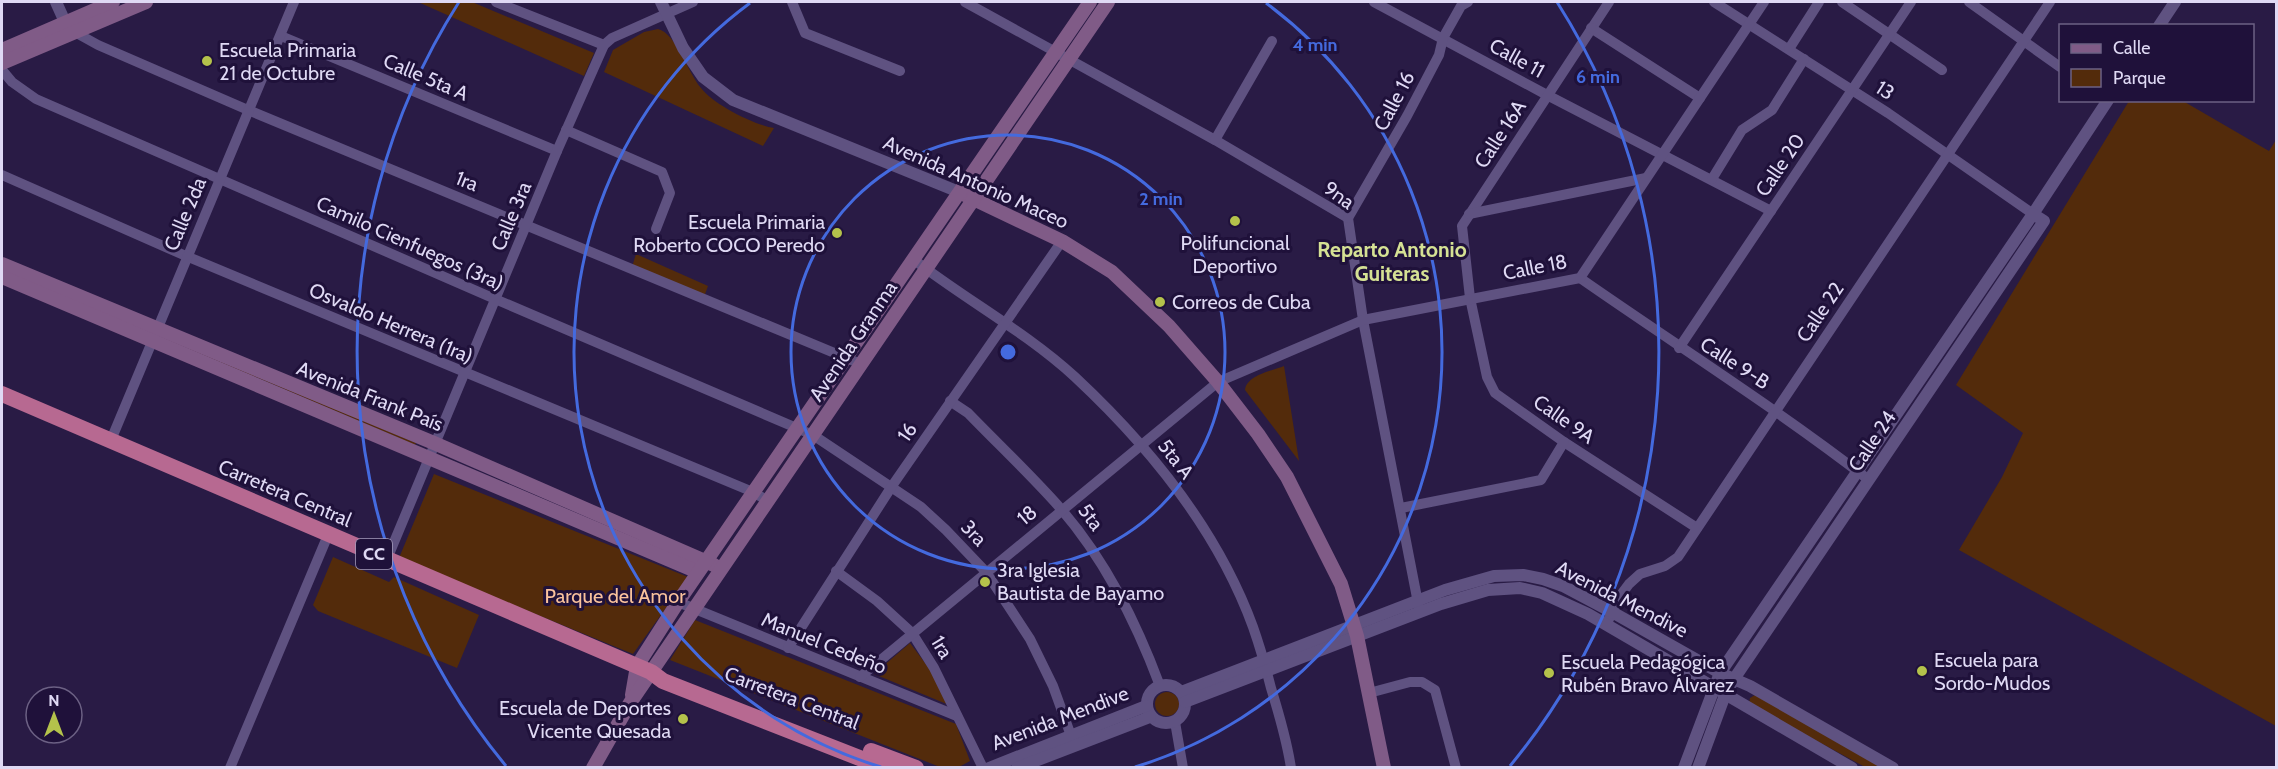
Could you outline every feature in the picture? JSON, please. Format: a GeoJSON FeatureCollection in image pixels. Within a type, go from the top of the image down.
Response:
{"type":"FeatureCollection","features":[{"type":"Feature","properties":{"kind":"highway","name":"Carretera Central"},"geometry":{"type":"LineString","coordinates":[[2,394],[644,669],[663,681],[885,768]]}},
{"type":"Feature","properties":{"kind":"highway","name":"Carretera Central"},"geometry":{"type":"LineString","coordinates":[[644,669],[669,673],[916,768]]}},
{"type":"Feature","properties":{"kind":"main road"},"geometry":{"type":"LineString","coordinates":[[2,63],[113,2]]}},
{"type":"Feature","properties":{"kind":"main road"},"geometry":{"type":"LineString","coordinates":[[2,50],[146,2]]}},
{"type":"Feature","properties":{"kind":"main road","name":"Avenida Granma"},"geometry":{"type":"LineString","coordinates":[[593,768],[630,703],[644,669],[678,602],[1090,2]]}},
{"type":"Feature","properties":{"kind":"main road","name":"Avenida Granma"},"geometry":{"type":"LineString","coordinates":[[644,669],[694,608],[717,575],[1108,2]]}},
{"type":"Feature","properties":{"kind":"main road","name":"Avenida Antonio Maceo"},"geometry":{"type":"LineString","coordinates":[[959,192],[1062,241],[1112,272],[1168,327],[1218,382],[1258,434],[1287,477],[1341,584],[1356,631],[1384,768]]}},
{"type":"Feature","properties":{"kind":"main road","name":"Avenida Frank País"},"geometry":{"type":"LineString","coordinates":[[2,264],[428,459],[702,567]]}},
{"type":"Feature","properties":{"kind":"main road","name":"Avenida Frank País"},"geometry":{"type":"LineString","coordinates":[[2,277],[434,443],[717,575]]}},
{"type":"Feature","properties":{"kind":"street"},"geometry":{"type":"LineString","coordinates":[[56,2],[69,28]]}},
{"type":"Feature","properties":{"kind":"street","name":"Calle 2da"},"geometry":{"type":"LineString","coordinates":[[111,440],[294,2]]}},
{"type":"Feature","properties":{"kind":"street"},"geometry":{"type":"LineString","coordinates":[[496,2],[604,45],[663,7],[693,2]]}},
{"type":"Feature","properties":{"kind":"street"},"geometry":{"type":"LineString","coordinates":[[792,2],[805,33],[900,71]]}},
{"type":"Feature","properties":{"kind":"street","name":"9na"},"geometry":{"type":"LineString","coordinates":[[964,2],[1215,140],[1348,218],[1364,320],[1419,607]]}},
{"type":"Feature","properties":{"kind":"street","name":"Calle 11"},"geometry":{"type":"LineString","coordinates":[[1374,2],[1771,211]]}},
{"type":"Feature","properties":{"kind":"street","name":"Calle 16"},"geometry":{"type":"LineString","coordinates":[[1348,218],[1407,116],[1439,55],[1443,38],[1461,6],[1468,2]]}},
{"type":"Feature","properties":{"kind":"street","name":"Calle 16A"},"geometry":{"type":"LineString","coordinates":[[1470,298],[1462,226],[1608,2]]}},
{"type":"Feature","properties":{"kind":"street","name":"13"},"geometry":{"type":"LineString","coordinates":[[1714,2],[1948,153],[2033,214]]}},
{"type":"Feature","properties":{"kind":"street","name":"Calle 18"},"geometry":{"type":"LineString","coordinates":[[1218,382],[1364,320],[1580,278],[1764,2]]}},
{"type":"Feature","properties":{"kind":"street"},"geometry":{"type":"LineString","coordinates":[[1788,49],[1819,2]]}},
{"type":"Feature","properties":{"kind":"street"},"geometry":{"type":"LineString","coordinates":[[1842,2],[1942,70]]}},
{"type":"Feature","properties":{"kind":"street","name":"Calle 20"},"geometry":{"type":"LineString","coordinates":[[1679,348],[1911,2]]}},
{"type":"Feature","properties":{"kind":"street"},"geometry":{"type":"LineString","coordinates":[[1969,2],[2059,66]]}},
{"type":"Feature","properties":{"kind":"street","name":"Calle 22"},"geometry":{"type":"LineString","coordinates":[[1606,625],[1629,584],[1640,574],[1665,566],[1678,557],[2050,2]]}},
{"type":"Feature","properties":{"kind":"street"},"geometry":{"type":"LineString","coordinates":[[2160,24],[2175,2]]}},
{"type":"Feature","properties":{"kind":"street","name":"Avenida Antonio Maceo"},"geometry":{"type":"LineString","coordinates":[[663,7],[682,48],[703,77],[733,100],[959,192]]}},
{"type":"Feature","properties":{"kind":"street","name":"1ra"},"geometry":{"type":"LineString","coordinates":[[69,28],[248,110],[861,364]]}},
{"type":"Feature","properties":{"kind":"street"},"geometry":{"type":"LineString","coordinates":[[1591,28],[1700,98]]}},
{"type":"Feature","properties":{"kind":"street","name":"Calle 5ta A"},"geometry":{"type":"LineString","coordinates":[[280,36],[557,151]]}},
{"type":"Feature","properties":{"kind":"street"},"geometry":{"type":"LineString","coordinates":[[1215,140],[1272,40]]}},
{"type":"Feature","properties":{"kind":"street","name":"Calle 3ra"},"geometry":{"type":"LineString","coordinates":[[387,559],[557,151],[604,45]]}},
{"type":"Feature","properties":{"kind":"street"},"geometry":{"type":"LineString","coordinates":[[1712,179],[1742,130],[1772,110],[1804,59]]}},
{"type":"Feature","properties":{"kind":"street","name":"Camilo Cienfuegos (3ra)"},"geometry":{"type":"LineString","coordinates":[[2,70],[12,82],[36,99],[813,435]]}},
{"type":"Feature","properties":{"kind":"street","name":"Calle 24"},"geometry":{"type":"LineString","coordinates":[[1684,768],[1720,673],[2107,102]]}},
{"type":"Feature","properties":{"kind":"street"},"geometry":{"type":"LineString","coordinates":[[566,130],[662,172],[670,193],[656,229]]}},
{"type":"Feature","properties":{"kind":"street","name":"Osvaldo Herrera (1ra)"},"geometry":{"type":"LineString","coordinates":[[2,176],[186,256],[753,492],[768,501]]}},
{"type":"Feature","properties":{"kind":"street"},"geometry":{"type":"LineString","coordinates":[[1469,214],[1646,178]]}},
{"type":"Feature","properties":{"kind":"street","name":"Calle 24"},"geometry":{"type":"LineString","coordinates":[[1698,768],[1725,695],[1734,679],[2044,221],[2033,214]]}},
{"type":"Feature","properties":{"kind":"street","name":"16"},"geometry":{"type":"LineString","coordinates":[[788,648],[892,486],[1062,241]]}},
{"type":"Feature","properties":{"kind":"street","name":"5ta A"},"geometry":{"type":"LineString","coordinates":[[913,259],[1005,323],[1074,376],[1142,445],[1184,499],[1213,544],[1248,616],[1265,666],[1291,768]]}},
{"type":"Feature","properties":{"kind":"street","name":"Calle 9-B"},"geometry":{"type":"LineString","coordinates":[[1580,278],[1679,348],[1775,411],[1869,480]]}},
{"type":"Feature","properties":{"kind":"street","name":"Calle 9A"},"geometry":{"type":"LineString","coordinates":[[1470,298],[1487,377],[1495,393],[1564,442],[1697,528]]}},
{"type":"Feature","properties":{"kind":"street","name":"18"},"geometry":{"type":"LineString","coordinates":[[860,677],[1218,382]]}},
{"type":"Feature","properties":{"kind":"street","name":"5ta"},"geometry":{"type":"LineString","coordinates":[[950,401],[968,413],[1062,510],[1095,553],[1125,603],[1160,686]]}},
{"type":"Feature","properties":{"kind":"street","name":"3ra"},"geometry":{"type":"LineString","coordinates":[[813,435],[921,507],[986,572],[1030,639],[1053,686],[1073,740]]}},
{"type":"Feature","properties":{"kind":"street"},"geometry":{"type":"LineString","coordinates":[[1401,508],[1541,480],[1564,442]]}},
{"type":"Feature","properties":{"kind":"street"},"geometry":{"type":"LineString","coordinates":[[230,768],[328,535]]}},
{"type":"Feature","properties":{"kind":"street","name":"1ra"},"geometry":{"type":"LineString","coordinates":[[836,571],[877,601],[912,633],[934,668],[983,768]]}},
{"type":"Feature","properties":{"kind":"street","name":"Avenida Mendive"},"geometry":{"type":"LineString","coordinates":[[1183,697],[1494,576],[1523,575],[1563,586],[1720,673],[1750,686],[1893,768]]}},
{"type":"Feature","properties":{"kind":"street","name":"Avenida Mendive"},"geometry":{"type":"LineString","coordinates":[[1419,607],[1488,590],[1520,588],[1542,593],[1588,614],[1852,768]]}},
{"type":"Feature","properties":{"kind":"street","name":"Manuel Cedeño"},"geometry":{"type":"LineString","coordinates":[[678,602],[957,716]]}},
{"type":"Feature","properties":{"kind":"street"},"geometry":{"type":"LineString","coordinates":[[1369,693],[1410,682],[1422,682],[1435,690],[1456,768]]}},
{"type":"Feature","properties":{"kind":"street"},"geometry":{"type":"LineString","coordinates":[[1160,686],[1169,685],[1183,697],[1184,711],[1175,722],[1183,768]]}},
{"type":"Feature","properties":{"kind":"street","name":"Avenida Mendive"},"geometry":{"type":"LineString","coordinates":[[1160,686],[1150,693],[1148,711],[1159,723],[1175,722]]}},
{"type":"Feature","properties":{"kind":"street","name":"Avenida Mendive"},"geometry":{"type":"LineString","coordinates":[[989,768],[1073,740],[1148,711]]}},
{"type":"Feature","properties":{"kind":"street","name":"Avenida Mendive"},"geometry":{"type":"LineString","coordinates":[[1017,768],[1073,740]]}},
{"type":"Feature","properties":{"kind":"green space"},"geometry":{"type":"Polygon","coordinates":[[[418,2],[472,2],[594,53],[584,76],[418,2]]]}},
{"type":"Feature","properties":{"kind":"green space"},"geometry":{"type":"Polygon","coordinates":[[[658,29],[676,45],[696,81],[715,101],[734,113],[774,128],[763,146],[604,72],[613,50],[644,32],[658,29]]]}},
{"type":"Feature","properties":{"kind":"green space"},"geometry":{"type":"Polygon","coordinates":[[[2128,102],[2185,102],[2269,151],[2276,140],[2276,726],[1959,550],[2002,477],[2023,433],[1956,385],[2128,102]]]}},
{"type":"Feature","properties":{"kind":"green space"},"geometry":{"type":"Polygon","coordinates":[[[636,254],[708,286],[704,297],[632,267],[636,254]]]}},
{"type":"Feature","properties":{"kind":"green space"},"geometry":{"type":"Polygon","coordinates":[[[158,333],[416,443],[415,445],[157,335],[158,333]]]}},
{"type":"Feature","properties":{"kind":"green space"},"geometry":{"type":"Polygon","coordinates":[[[1284,366],[1299,461],[1245,390],[1255,377],[1284,366]]]}},
{"type":"Feature","properties":{"kind":"green space","name":"Parque del Amor"},"geometry":{"type":"Polygon","coordinates":[[[434,474],[688,577],[633,654],[399,558],[434,474]]]}},
{"type":"Feature","properties":{"kind":"green space"},"geometry":{"type":"Polygon","coordinates":[[[333,557],[389,582],[394,577],[479,615],[457,668],[318,611],[313,605],[333,557]]]}},
{"type":"Feature","properties":{"kind":"green space"},"geometry":{"type":"Polygon","coordinates":[[[695,620],[956,724],[970,761],[959,767],[940,767],[670,660],[695,620]]]}},
{"type":"Feature","properties":{"kind":"green space"},"geometry":{"type":"Polygon","coordinates":[[[910,643],[931,671],[949,705],[874,674],[910,643]]]}},
{"type":"Feature","properties":{"kind":"green space"},"geometry":{"type":"Polygon","coordinates":[[[1167,692],[1175,696],[1179,704],[1175,712],[1167,716],[1159,712],[1155,704],[1159,696],[1167,692]]]}},
{"type":"Feature","properties":{"kind":"green space"},"geometry":{"type":"Polygon","coordinates":[[[1755,695],[1886,767],[1865,767],[1749,704],[1750,698],[1755,695]]]}},
{"type":"Feature","properties":{"kind":"place","name":"Escuela Primaria 21 de Octubre"},"geometry":{"type":"Point","coordinates":[207,61]}},
{"type":"Feature","properties":{"kind":"place","name":"Polifuncional Deportivo"},"geometry":{"type":"Point","coordinates":[1235,221]}},
{"type":"Feature","properties":{"kind":"place","name":"Escuela Primaria Roberto COCO Peredo"},"geometry":{"type":"Point","coordinates":[837,233]}},
{"type":"Feature","properties":{"kind":"place","name":"Correos de Cuba"},"geometry":{"type":"Point","coordinates":[1160,302]}},
{"type":"Feature","properties":{"kind":"place","name":"3ra Iglesia Bautista de Bayamo"},"geometry":{"type":"Point","coordinates":[985,582]}},
{"type":"Feature","properties":{"kind":"place","name":"Escuela para Sordo-Mudos"},"geometry":{"type":"Point","coordinates":[1922,671]}},
{"type":"Feature","properties":{"kind":"place","name":"Escuela Pedagógica Rubén Bravo Álvarez"},"geometry":{"type":"Point","coordinates":[1549,673]}},
{"type":"Feature","properties":{"kind":"place","name":"Escuela de Deportes Vicente Quesada"},"geometry":{"type":"Point","coordinates":[683,719]}},
{"type":"Feature","properties":{"kind":"district","name":"Reparto Antonio Guiteras"},"geometry":{"type":"Point","coordinates":[1392,261]}}]}
